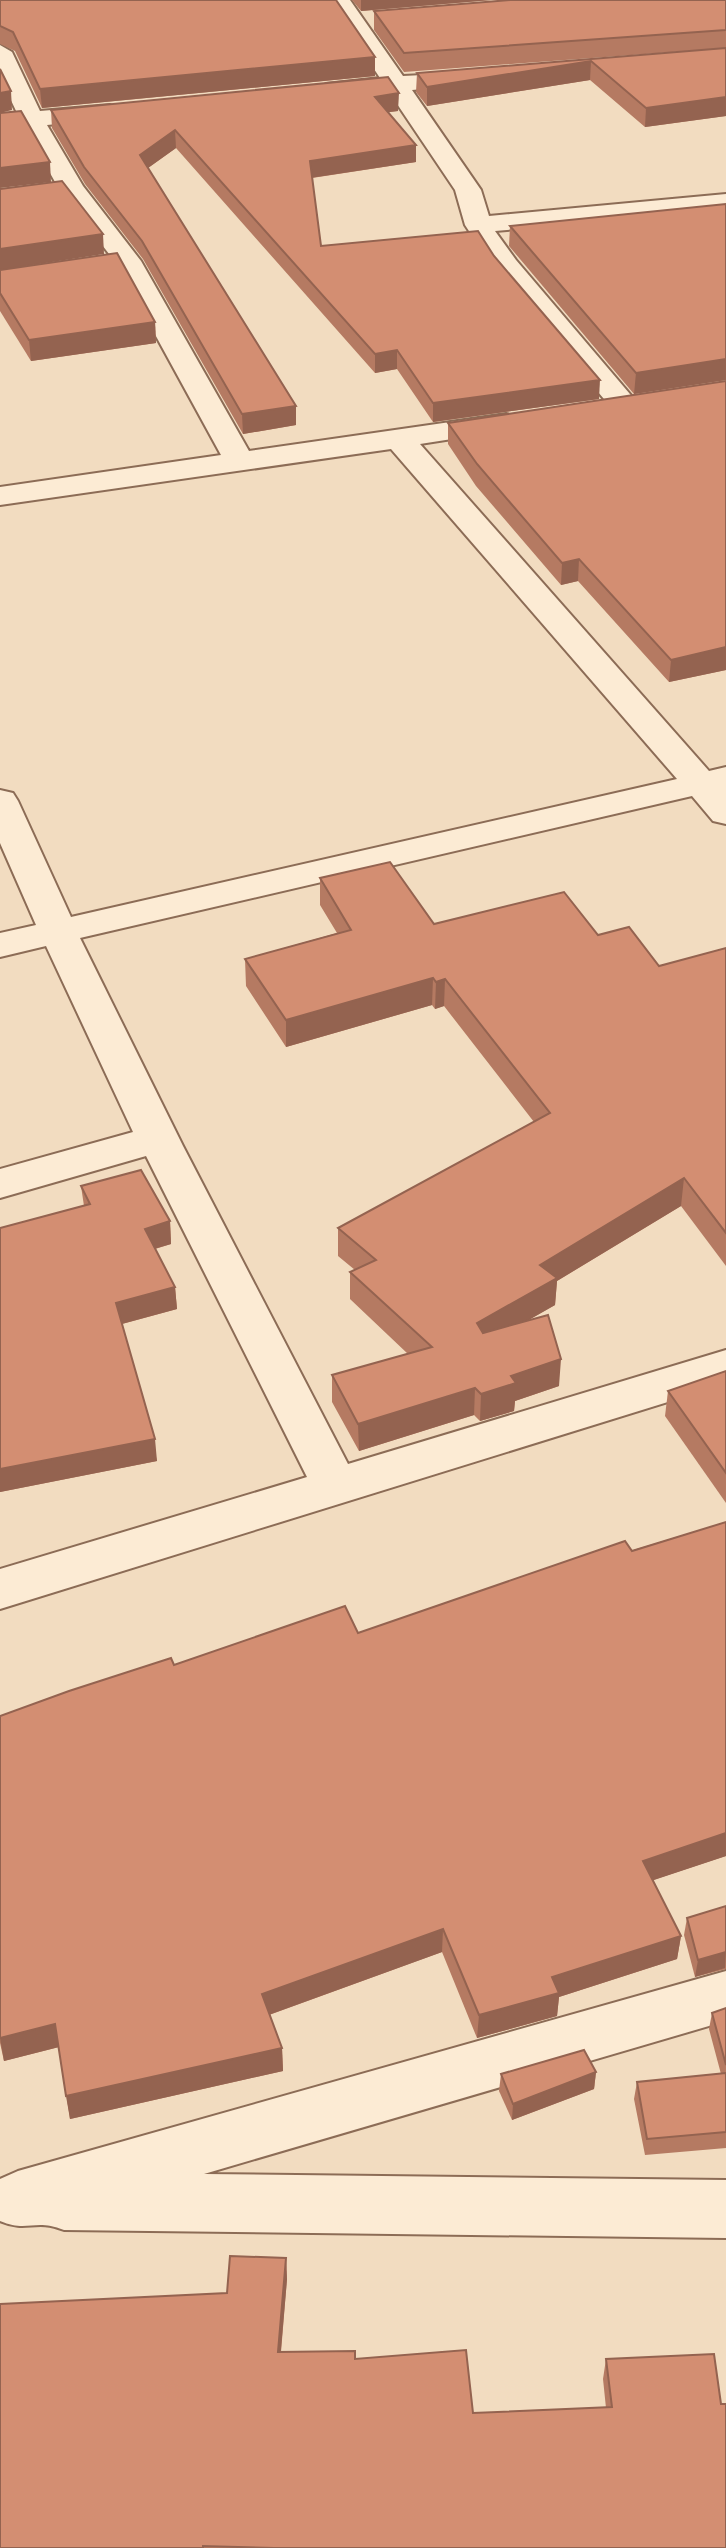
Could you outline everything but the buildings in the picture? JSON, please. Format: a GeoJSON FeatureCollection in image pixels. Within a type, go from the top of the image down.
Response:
{"type":"FeatureCollection","features":[{"type":"Feature","properties":{"kind":"street"},"geometry":{"type":"LineString","coordinates":[[346,11],[384,19]]}},
{"type":"Feature","properties":{"kind":"street"},"geometry":{"type":"LineString","coordinates":[[346,11],[468,190],[478,225],[506,266],[639,404],[595,410]]}},
{"type":"Feature","properties":{"kind":"street"},"geometry":{"type":"LineString","coordinates":[[0,52],[32,120],[72,189],[128,261],[239,461]]}},
{"type":"Feature","properties":{"kind":"street"},"geometry":{"type":"LineString","coordinates":[[317,91],[507,74]]}},
{"type":"Feature","properties":{"kind":"street"},"geometry":{"type":"LineString","coordinates":[[0,122],[127,110]]}},
{"type":"Feature","properties":{"kind":"street"},"geometry":{"type":"LineString","coordinates":[[43,193],[72,189]]}},
{"type":"Feature","properties":{"kind":"street"},"geometry":{"type":"LineString","coordinates":[[478,225],[726,202]]}},
{"type":"Feature","properties":{"kind":"street"},"geometry":{"type":"LineString","coordinates":[[99,265],[128,261]]}},
{"type":"Feature","properties":{"kind":"street"},"geometry":{"type":"LineString","coordinates":[[0,496],[534,419]]}},
{"type":"Feature","properties":{"kind":"street"},"geometry":{"type":"LineString","coordinates":[[398,438],[714,781],[726,813]]}},
{"type":"Feature","properties":{"kind":"street"},"geometry":{"type":"LineString","coordinates":[[0,945],[714,781]]}},
{"type":"Feature","properties":{"kind":"street"},"geometry":{"type":"LineString","coordinates":[[0,801],[56,932],[157,1139],[336,1486]]}},
{"type":"Feature","properties":{"kind":"street"},"geometry":{"type":"LineString","coordinates":[[0,1184],[157,1139]]}},
{"type":"Feature","properties":{"kind":"street"},"geometry":{"type":"LineString","coordinates":[[0,1589],[726,1367]]}},
{"type":"Feature","properties":{"kind":"street"},"geometry":{"type":"LineString","coordinates":[[9,2201],[726,1996]]}},
{"type":"Feature","properties":{"kind":"street"},"geometry":{"type":"LineString","coordinates":[[9,2201],[726,2209]]}}]}
